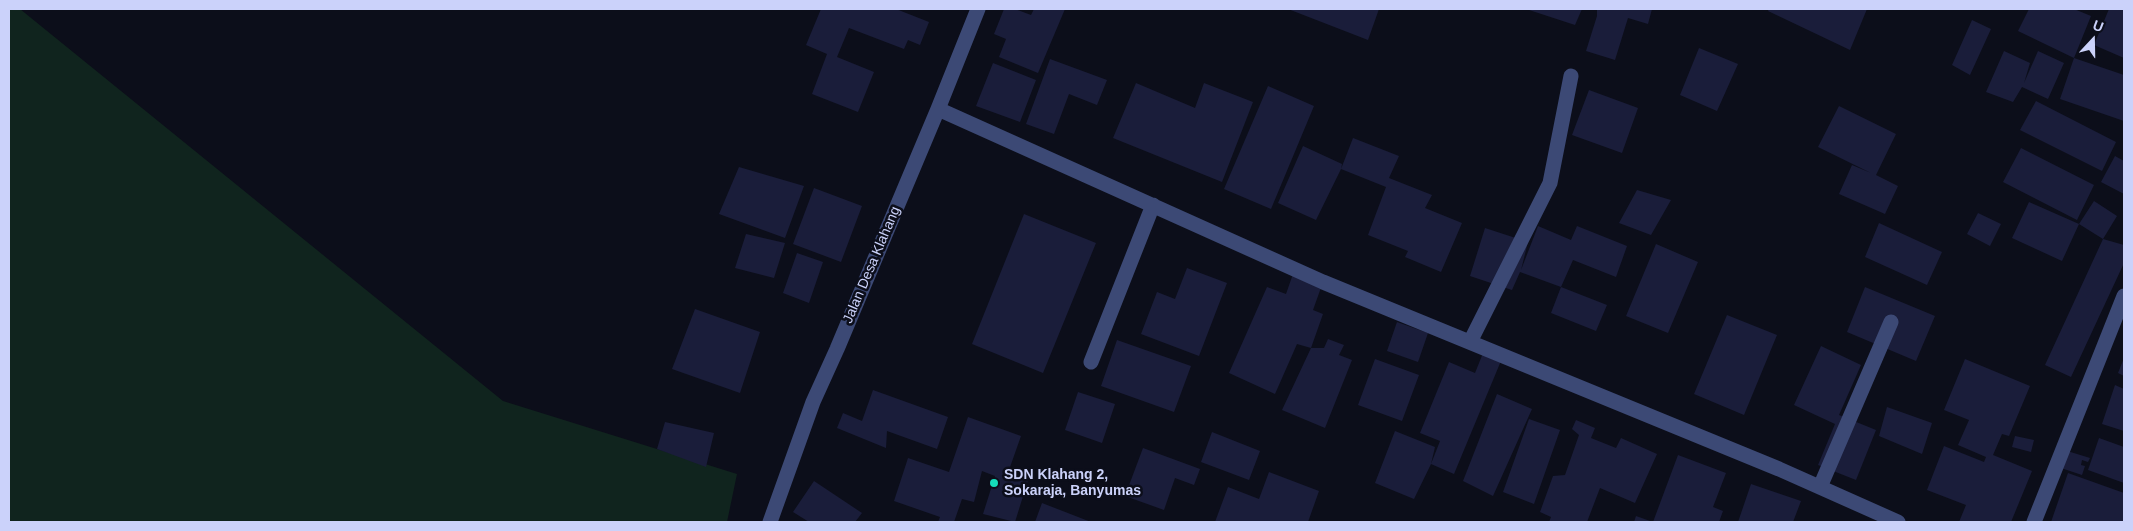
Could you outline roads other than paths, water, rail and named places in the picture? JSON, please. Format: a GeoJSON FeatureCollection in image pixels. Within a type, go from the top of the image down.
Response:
{"type":"FeatureCollection","features":[{"type":"Feature","properties":{"kind":"street","name":"Jalan Desa Klahang"},"geometry":{"type":"LineString","coordinates":[[770,522],[813,402],[938,109],[978,9]]}},
{"type":"Feature","properties":{"kind":"street"},"geometry":{"type":"LineString","coordinates":[[1470,342],[1550,183],[1571,76]]}},
{"type":"Feature","properties":{"kind":"street"},"geometry":{"type":"LineString","coordinates":[[938,109],[1323,282],[1820,487],[1898,522]]}},
{"type":"Feature","properties":{"kind":"street"},"geometry":{"type":"LineString","coordinates":[[1091,362],[1153,205]]}},
{"type":"Feature","properties":{"kind":"street"},"geometry":{"type":"LineString","coordinates":[[2034,522],[2124,296]]}},
{"type":"Feature","properties":{"kind":"street"},"geometry":{"type":"LineString","coordinates":[[1820,487],[1891,322]]}},
{"type":"Feature","properties":{"kind":"place","name":"SDN Klahang 2, Sokaraja, Banyumas"},"geometry":{"type":"Point","coordinates":[994,483]}}]}
